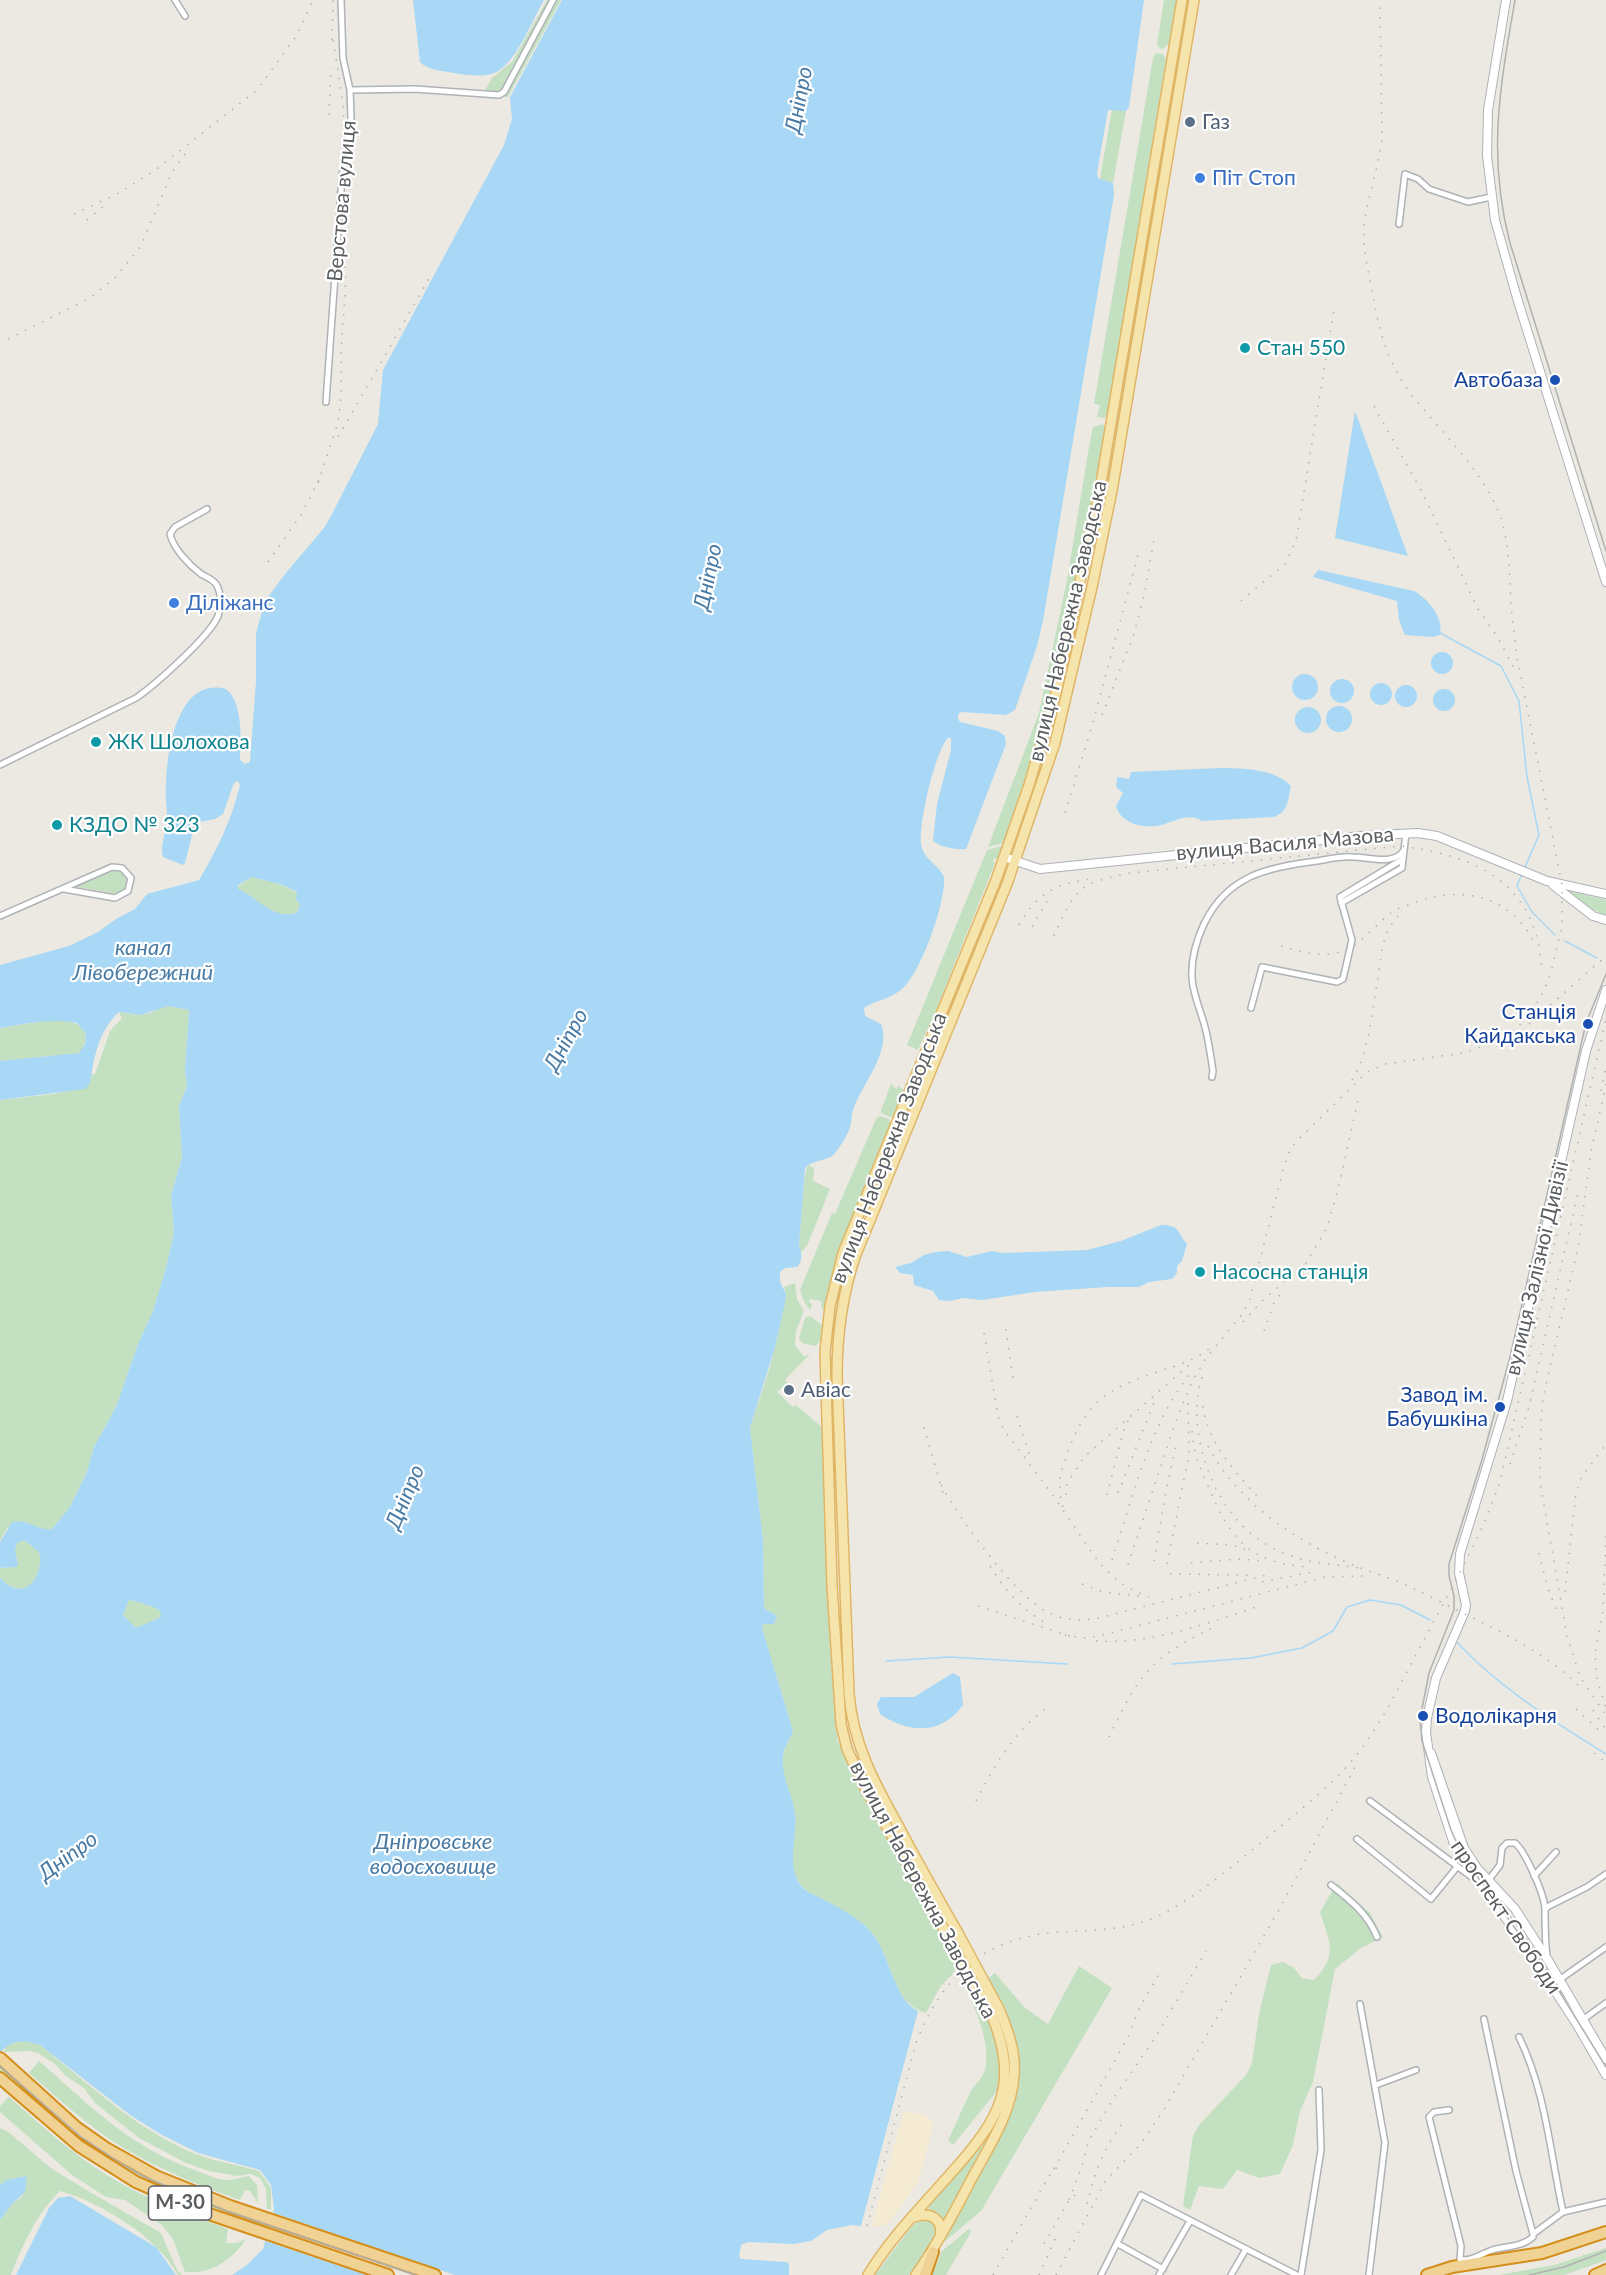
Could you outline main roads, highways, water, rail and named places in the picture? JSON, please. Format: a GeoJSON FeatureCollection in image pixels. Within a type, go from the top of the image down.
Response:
{"type":"FeatureCollection","features":[{"type":"Feature","properties":{"kind":"highway","name":"М-30"},"geometry":{"type":"LineString","coordinates":[[0,2058],[76,2127],[106,2148],[158,2177],[230,2206],[435,2275]]}},
{"type":"Feature","properties":{"kind":"highway","name":"М-30"},"geometry":{"type":"LineString","coordinates":[[0,2078],[79,2146],[136,2182],[209,2214],[388,2275]]}},
{"type":"Feature","properties":{"kind":"highway"},"geometry":{"type":"LineString","coordinates":[[1427,2275],[1452,2267],[1542,2253],[1606,2232]]}},
{"type":"Feature","properties":{"kind":"highway"},"geometry":{"type":"LineString","coordinates":[[925,2275],[933,2252]]}},
{"type":"Feature","properties":{"kind":"highway"},"geometry":{"type":"LineString","coordinates":[[1595,2275],[1606,2270]]}},
{"type":"Feature","properties":{"kind":"main road","name":"вулиця Набережна Заводська"},"geometry":{"type":"LineString","coordinates":[[868,2275],[879,2258],[988,2129],[998,2106],[1004,2083],[1004,2055],[995,2011],[949,1938],[864,1786],[843,1737],[838,1696],[832,1586],[826,1339],[833,1290],[843,1253],[1004,857],[1043,740],[1081,585],[1100,489],[1182,0]]}},
{"type":"Feature","properties":{"kind":"main road","name":"вулиця Набережна Заводська"},"geometry":{"type":"LineString","coordinates":[[916,2275],[933,2252],[996,2133],[1011,2096],[1014,2075],[1013,2052],[958,1933],[874,1781],[855,1734],[849,1694],[837,1352],[844,1293],[855,1257],[1016,862],[1055,743],[1112,491],[1194,0]]}},
{"type":"Feature","properties":{"kind":"main road"},"geometry":{"type":"LineString","coordinates":[[914,2217],[926,2214],[934,2217],[941,2228],[940,2239]]}},
{"type":"Feature","properties":{"kind":"water"},"geometry":{"type":"Polygon","coordinates":[[[413,0],[544,0],[508,63],[491,74],[477,76],[436,70],[420,62],[413,0]]]}},
{"type":"Feature","properties":{"kind":"water","name":"Дніпровське водосховище"},"geometry":{"type":"Polygon","coordinates":[[[562,0],[1144,0],[1129,107],[1126,111],[1108,110],[1097,173],[1098,178],[1113,183],[1114,195],[1037,646],[1015,710],[1006,715],[961,712],[958,714],[960,722],[998,731],[1005,736],[1006,744],[966,849],[949,848],[933,841],[937,804],[951,750],[949,737],[938,756],[924,808],[921,839],[924,852],[944,877],[944,888],[937,919],[924,953],[909,981],[898,992],[864,1008],[865,1016],[881,1024],[882,1046],[874,1068],[852,1112],[850,1127],[843,1142],[829,1158],[812,1163],[805,1169],[799,1245],[801,1260],[797,1267],[785,1268],[780,1272],[780,1282],[786,1294],[785,1303],[775,1347],[750,1428],[763,1540],[764,1608],[777,1616],[774,1624],[763,1624],[762,1628],[793,1731],[783,1756],[783,1764],[795,1814],[793,1863],[795,1872],[804,1889],[838,1907],[870,1931],[880,1946],[904,1998],[918,2011],[861,2226],[852,2225],[827,2230],[811,2241],[793,2244],[748,2242],[741,2245],[739,2256],[741,2259],[786,2262],[789,2264],[789,2275],[232,2275],[247,2265],[263,2249],[274,2209],[271,2185],[260,2170],[198,2153],[162,2135],[130,2115],[40,2045],[18,2042],[9,2045],[0,2053],[0,1578],[12,1587],[25,1588],[35,1579],[40,1558],[39,1552],[24,1540],[17,1543],[15,1551],[18,1565],[0,1568],[0,1542],[12,1522],[23,1522],[52,1529],[70,1507],[87,1472],[94,1447],[116,1407],[138,1344],[153,1311],[174,1232],[171,1195],[182,1158],[179,1106],[187,1086],[185,1071],[189,1010],[168,1006],[141,1015],[119,1012],[102,1036],[95,1055],[90,1084],[85,1089],[0,1100],[0,1061],[79,1053],[85,1044],[86,1034],[77,1023],[58,1021],[0,1028],[0,965],[69,946],[98,932],[135,909],[147,894],[199,880],[223,834],[240,785],[238,781],[234,783],[223,814],[215,819],[195,823],[183,865],[163,857],[162,847],[167,821],[168,758],[177,722],[185,706],[196,694],[209,688],[226,689],[232,695],[238,712],[240,760],[245,764],[250,762],[256,681],[256,633],[265,601],[324,528],[378,424],[383,370],[504,145],[512,119],[510,97],[562,0]],[[252,877],[238,885],[238,889],[273,911],[297,913],[300,905],[296,899],[297,892],[283,885],[252,877]],[[129,1600],[123,1615],[136,1628],[161,1617],[157,1609],[129,1600]]]}},
{"type":"Feature","properties":{"kind":"water"},"geometry":{"type":"Polygon","coordinates":[[[1355,411],[1408,556],[1335,538],[1355,411]]]}},
{"type":"Feature","properties":{"kind":"water"},"geometry":{"type":"Polygon","coordinates":[[[1318,570],[1414,591],[1434,609],[1440,622],[1440,635],[1433,637],[1405,635],[1399,620],[1397,601],[1313,577],[1318,570]]]}},
{"type":"Feature","properties":{"kind":"water"},"geometry":{"type":"Polygon","coordinates":[[[1442,652],[1450,655],[1453,663],[1450,671],[1442,674],[1434,671],[1431,663],[1434,655],[1442,652]]]}},
{"type":"Feature","properties":{"kind":"water"},"geometry":{"type":"Polygon","coordinates":[[[1305,674],[1314,678],[1318,687],[1314,696],[1305,700],[1296,696],[1292,687],[1296,678],[1305,674]]]}},
{"type":"Feature","properties":{"kind":"water"},"geometry":{"type":"Polygon","coordinates":[[[1342,679],[1347,680],[1353,686],[1353,696],[1347,702],[1342,703],[1337,702],[1331,696],[1330,691],[1331,686],[1337,680],[1342,679]]]}},
{"type":"Feature","properties":{"kind":"water"},"geometry":{"type":"Polygon","coordinates":[[[1381,683],[1389,686],[1392,694],[1389,702],[1381,705],[1373,702],[1370,694],[1373,686],[1381,683]]]}},
{"type":"Feature","properties":{"kind":"water"},"geometry":{"type":"Polygon","coordinates":[[[1406,685],[1414,688],[1417,696],[1414,704],[1406,707],[1398,704],[1395,696],[1398,688],[1406,685]]]}},
{"type":"Feature","properties":{"kind":"water"},"geometry":{"type":"Polygon","coordinates":[[[1444,689],[1452,692],[1455,700],[1452,708],[1444,711],[1436,708],[1433,700],[1436,692],[1444,689]]]}},
{"type":"Feature","properties":{"kind":"water"},"geometry":{"type":"Polygon","coordinates":[[[1339,706],[1348,710],[1352,719],[1348,728],[1339,732],[1330,728],[1326,719],[1330,710],[1339,706]]]}},
{"type":"Feature","properties":{"kind":"water"},"geometry":{"type":"Polygon","coordinates":[[[1308,707],[1317,711],[1321,720],[1317,729],[1308,733],[1299,729],[1295,720],[1299,711],[1308,707]]]}},
{"type":"Feature","properties":{"kind":"water"},"geometry":{"type":"Polygon","coordinates":[[[1221,768],[1258,771],[1284,780],[1291,786],[1288,801],[1282,812],[1273,817],[1202,821],[1188,817],[1158,826],[1143,826],[1123,818],[1116,806],[1123,793],[1116,787],[1117,777],[1129,779],[1131,772],[1221,768]]]}},
{"type":"Feature","properties":{"kind":"water"},"geometry":{"type":"Polygon","coordinates":[[[1161,1225],[1175,1228],[1187,1244],[1182,1261],[1177,1266],[1177,1273],[1172,1279],[1149,1282],[1139,1287],[1035,1292],[982,1300],[963,1298],[950,1301],[939,1300],[933,1291],[914,1285],[913,1275],[900,1273],[895,1267],[936,1252],[948,1251],[967,1257],[992,1251],[1003,1253],[1087,1250],[1121,1241],[1161,1225]]]}},
{"type":"Feature","properties":{"kind":"water"},"geometry":{"type":"Polygon","coordinates":[[[953,1673],[960,1677],[963,1705],[945,1722],[924,1728],[913,1728],[880,1714],[877,1704],[881,1697],[914,1697],[953,1673]]]}},
{"type":"Feature","properties":{"kind":"water"},"geometry":{"type":"Polygon","coordinates":[[[26,2176],[24,2193],[0,2220],[0,2185],[7,2180],[26,2176]]]}},
{"type":"Feature","properties":{"kind":"water"},"geometry":{"type":"Polygon","coordinates":[[[70,2196],[156,2247],[176,2275],[16,2275],[49,2208],[58,2198],[70,2196]]]}},
{"type":"Feature","properties":{"kind":"waterway"},"geometry":{"type":"LineString","coordinates":[[1440,633],[1501,666],[1519,701],[1527,777],[1539,835],[1525,867]]}},
{"type":"Feature","properties":{"kind":"waterway"},"geometry":{"type":"LineString","coordinates":[[1521,876],[1517,886],[1532,912],[1555,935]]}},
{"type":"Feature","properties":{"kind":"waterway"},"geometry":{"type":"LineString","coordinates":[[1565,941],[1597,958]]}},
{"type":"Feature","properties":{"kind":"waterway"},"geometry":{"type":"LineString","coordinates":[[1172,1664],[1251,1658],[1302,1648],[1333,1631],[1347,1607],[1370,1600],[1401,1605],[1430,1620]]}},
{"type":"Feature","properties":{"kind":"waterway"},"geometry":{"type":"LineString","coordinates":[[1456,1641],[1508,1688],[1546,1716],[1606,1754]]}},
{"type":"Feature","properties":{"kind":"waterway"},"geometry":{"type":"LineString","coordinates":[[886,1661],[950,1657],[1067,1664]]}},
{"type":"Feature","properties":{"kind":"tram line"},"geometry":{"type":"LineString","coordinates":[[1515,0],[1498,121],[1499,180],[1503,211],[1510,243],[1606,551]]}},
{"type":"Feature","properties":{"kind":"tram line"},"geometry":{"type":"LineString","coordinates":[[1606,974],[1586,1023],[1510,1357],[1481,1463],[1449,1564],[1454,1610],[1429,1673],[1420,1719],[1422,1741],[1451,1830],[1463,1857],[1548,1973],[1606,2067]]}},
{"type":"Feature","properties":{"kind":"tram line"},"geometry":{"type":"LineString","coordinates":[[0,2066],[80,2136],[147,2178],[227,2211],[416,2275]]}},
{"type":"Feature","properties":{"kind":"tram line"},"geometry":{"type":"LineString","coordinates":[[1529,2275],[1564,2267],[1606,2251]]}},
{"type":"Feature","properties":{"kind":"railway"},"geometry":{"type":"LineString","coordinates":[[74,214],[117,194],[154,171],[257,90],[297,35],[313,0]]}},
{"type":"Feature","properties":{"kind":"railway"},"geometry":{"type":"LineString","coordinates":[[332,40],[333,0]]}},
{"type":"Feature","properties":{"kind":"railway"},"geometry":{"type":"LineString","coordinates":[[1128,1565],[1176,1421],[1192,1382],[1206,1358],[1243,1313],[1250,1299],[1283,1170],[1288,1154],[1295,1143],[1367,1072],[1385,1064],[1463,1053],[1505,1037],[1528,1018],[1544,991],[1562,927],[1562,885],[1517,657],[1503,524],[1491,497],[1472,467],[1415,399],[1397,373],[1385,346],[1374,302],[1366,257],[1364,227],[1382,138],[1380,0]]}},
{"type":"Feature","properties":{"kind":"railway"},"geometry":{"type":"LineString","coordinates":[[318,483],[338,423],[345,296],[345,263],[337,197],[344,111],[332,32]]}},
{"type":"Feature","properties":{"kind":"railway"},"geometry":{"type":"LineString","coordinates":[[329,115],[331,67]]}},
{"type":"Feature","properties":{"kind":"railway"},"geometry":{"type":"LineString","coordinates":[[8,339],[90,298],[116,277],[141,246],[172,172],[188,150]]}},
{"type":"Feature","properties":{"kind":"railway"},"geometry":{"type":"LineString","coordinates":[[87,220],[106,204]]}},
{"type":"Feature","properties":{"kind":"railway"},"geometry":{"type":"LineString","coordinates":[[338,437],[430,277]]}},
{"type":"Feature","properties":{"kind":"railway"},"geometry":{"type":"LineString","coordinates":[[1241,601],[1285,564],[1296,540],[1334,310]]}},
{"type":"Feature","properties":{"kind":"railway"},"geometry":{"type":"LineString","coordinates":[[1374,406],[1422,492],[1478,609],[1498,638],[1515,670]]}},
{"type":"Feature","properties":{"kind":"railway"},"geometry":{"type":"LineString","coordinates":[[268,562],[301,515],[321,476]]}},
{"type":"Feature","properties":{"kind":"railway"},"geometry":{"type":"LineString","coordinates":[[1102,715],[1133,637],[1144,596],[1154,540]]}},
{"type":"Feature","properties":{"kind":"railway"},"geometry":{"type":"LineString","coordinates":[[1065,813],[1092,726],[1138,555]]}},
{"type":"Feature","properties":{"kind":"railway"},"geometry":{"type":"LineString","coordinates":[[1054,936],[1074,897],[1089,885],[1113,877],[1130,873],[1400,846],[1455,858],[1478,867],[1499,880],[1516,896],[1529,916],[1538,941],[1542,971]]}},
{"type":"Feature","properties":{"kind":"railway"},"geometry":{"type":"LineString","coordinates":[[1019,925],[1033,905],[1048,892],[1057,887],[1091,879]]}},
{"type":"Feature","properties":{"kind":"railway"},"geometry":{"type":"LineString","coordinates":[[1032,927],[1051,894]]}},
{"type":"Feature","properties":{"kind":"railway"},"geometry":{"type":"LineString","coordinates":[[1281,946],[1314,954],[1335,953],[1360,941],[1395,910],[1434,897],[1451,895],[1468,895],[1499,905],[1513,915],[1535,944]]}},
{"type":"Feature","properties":{"kind":"railway"},"geometry":{"type":"LineString","coordinates":[[1352,1080],[1367,1042],[1384,941],[1399,915]]}},
{"type":"Feature","properties":{"kind":"railway"},"geometry":{"type":"LineString","coordinates":[[1529,1024],[1606,956]]}},
{"type":"Feature","properties":{"kind":"railway"},"geometry":{"type":"LineString","coordinates":[[867,2226],[916,2043],[939,1997],[954,1979],[989,1951],[1010,1942],[1033,1935],[1130,1925],[1144,1922],[1170,1910],[1224,1873],[1323,1791],[1360,1751],[1379,1723],[1463,1567],[1500,1482],[1606,1019]]}},
{"type":"Feature","properties":{"kind":"railway"},"geometry":{"type":"LineString","coordinates":[[1601,1091],[1606,1068]]}},
{"type":"Feature","properties":{"kind":"railway"},"geometry":{"type":"LineString","coordinates":[[1606,1084],[1591,1152],[1578,1248],[1544,1393],[1541,1417],[1540,1482],[1567,1636],[1580,1677],[1606,1715]]}},
{"type":"Feature","properties":{"kind":"railway"},"geometry":{"type":"LineString","coordinates":[[1243,1322],[1261,1302],[1306,1263],[1327,1228],[1340,1182],[1359,1095]]}},
{"type":"Feature","properties":{"kind":"railway"},"geometry":{"type":"LineString","coordinates":[[1510,1464],[1529,1407],[1579,1188]]}},
{"type":"Feature","properties":{"kind":"railway"},"geometry":{"type":"LineString","coordinates":[[1264,1331],[1274,1303],[1283,1290]]}},
{"type":"Feature","properties":{"kind":"railway"},"geometry":{"type":"LineString","coordinates":[[1006,1329],[1013,1379]]}},
{"type":"Feature","properties":{"kind":"railway"},"geometry":{"type":"LineString","coordinates":[[984,1333],[998,1416],[1004,1430],[1109,1573],[1133,1590],[1149,1597]]}},
{"type":"Feature","properties":{"kind":"railway"},"geometry":{"type":"LineString","coordinates":[[1063,1507],[1060,1478],[1064,1464],[1076,1431],[1094,1406],[1104,1396],[1130,1382],[1187,1362],[1209,1349]]}},
{"type":"Feature","properties":{"kind":"railway"},"geometry":{"type":"LineString","coordinates":[[1066,1495],[1067,1484],[1084,1457],[1189,1365]]}},
{"type":"Feature","properties":{"kind":"railway"},"geometry":{"type":"LineString","coordinates":[[1112,1560],[1153,1438],[1176,1393],[1191,1373]]}},
{"type":"Feature","properties":{"kind":"railway"},"geometry":{"type":"LineString","coordinates":[[1202,1377],[1197,1413],[1202,1452],[1216,1489],[1237,1520],[1255,1537],[1269,1546],[1299,1559],[1359,1568]]}},
{"type":"Feature","properties":{"kind":"railway"},"geometry":{"type":"LineString","coordinates":[[1118,1493],[1156,1398]]}},
{"type":"Feature","properties":{"kind":"railway"},"geometry":{"type":"LineString","coordinates":[[1167,1564],[1189,1454],[1188,1399]]}},
{"type":"Feature","properties":{"kind":"railway"},"geometry":{"type":"LineString","coordinates":[[1203,1406],[1216,1444],[1258,1497]]}},
{"type":"Feature","properties":{"kind":"railway"},"geometry":{"type":"LineString","coordinates":[[1017,1416],[1030,1457]]}},
{"type":"Feature","properties":{"kind":"railway"},"geometry":{"type":"LineString","coordinates":[[1107,1495],[1128,1420]]}},
{"type":"Feature","properties":{"kind":"railway"},"geometry":{"type":"LineString","coordinates":[[924,1427],[943,1493]]}},
{"type":"Feature","properties":{"kind":"railway"},"geometry":{"type":"LineString","coordinates":[[1192,1431],[1195,1453],[1203,1474],[1217,1506],[1234,1534],[1256,1554],[1288,1565],[1308,1567]]}},
{"type":"Feature","properties":{"kind":"railway"},"geometry":{"type":"LineString","coordinates":[[1154,1561],[1177,1441]]}},
{"type":"Feature","properties":{"kind":"railway"},"geometry":{"type":"LineString","coordinates":[[1565,1592],[1576,1493],[1581,1478],[1606,1444]]}},
{"type":"Feature","properties":{"kind":"railway"},"geometry":{"type":"LineString","coordinates":[[1208,1446],[1221,1467],[1253,1504],[1293,1534],[1336,1558],[1407,1585],[1508,1636],[1539,1654],[1582,1689]]}},
{"type":"Feature","properties":{"kind":"railway"},"geometry":{"type":"LineString","coordinates":[[941,1485],[989,1556],[1020,1591],[1035,1604],[1061,1618],[1080,1620],[1099,1618],[1271,1574]]}},
{"type":"Feature","properties":{"kind":"railway"},"geometry":{"type":"LineString","coordinates":[[1606,1536],[1603,1611],[1595,1653],[1597,1679],[1606,1708]]}},
{"type":"Feature","properties":{"kind":"railway"},"geometry":{"type":"LineString","coordinates":[[1197,1543],[1232,1545],[1245,1549]]}},
{"type":"Feature","properties":{"kind":"railway"},"geometry":{"type":"LineString","coordinates":[[1539,1553],[1547,1586],[1557,1612]]}},
{"type":"Feature","properties":{"kind":"railway"},"geometry":{"type":"LineString","coordinates":[[1191,1563],[1238,1559],[1264,1561]]}},
{"type":"Feature","properties":{"kind":"railway"},"geometry":{"type":"LineString","coordinates":[[990,1566],[1014,1598],[1046,1623]]}},
{"type":"Feature","properties":{"kind":"railway"},"geometry":{"type":"LineString","coordinates":[[1262,1582],[1312,1572]]}},
{"type":"Feature","properties":{"kind":"railway"},"geometry":{"type":"LineString","coordinates":[[1170,1574],[1248,1575]]}},
{"type":"Feature","properties":{"kind":"railway"},"geometry":{"type":"LineString","coordinates":[[1065,1635],[1084,1638],[1099,1636],[1325,1577],[1363,1576]]}},
{"type":"Feature","properties":{"kind":"railway"},"geometry":{"type":"LineString","coordinates":[[1082,1584],[1103,1592],[1139,1596]]}},
{"type":"Feature","properties":{"kind":"railway"},"geometry":{"type":"LineString","coordinates":[[978,1606],[1072,1637]]}},
{"type":"Feature","properties":{"kind":"railway"},"geometry":{"type":"LineString","coordinates":[[1096,1641],[1138,1640],[1158,1636],[1200,1626],[1259,1606]]}},
{"type":"Feature","properties":{"kind":"railway"},"geometry":{"type":"LineString","coordinates":[[1109,1737],[1129,1698],[1149,1670],[1175,1648],[1214,1627]]}},
{"type":"Feature","properties":{"kind":"railway"},"geometry":{"type":"LineString","coordinates":[[976,1801],[1005,1751],[1024,1728],[1045,1709]]}},
{"type":"Feature","properties":{"kind":"railway"},"geometry":{"type":"LineString","coordinates":[[1576,1709],[1602,1733]]}},
{"type":"Feature","properties":{"kind":"railway"},"geometry":{"type":"LineString","coordinates":[[1593,1710],[1606,1730]]}},
{"type":"Feature","properties":{"kind":"railway"},"geometry":{"type":"LineString","coordinates":[[1594,1753],[1606,1763]]}},
{"type":"Feature","properties":{"kind":"railway"},"geometry":{"type":"LineString","coordinates":[[1056,2275],[1106,2180],[1139,2146],[1162,2113],[1280,1908],[1357,1763]]}},
{"type":"Feature","properties":{"kind":"railway"},"geometry":{"type":"LineString","coordinates":[[1069,2200],[1089,2140],[1113,2099],[1155,2038],[1206,1951]]}},
{"type":"Feature","properties":{"kind":"railway"},"geometry":{"type":"LineString","coordinates":[[1054,2169],[1127,2039],[1140,2007],[1162,1969]]}},
{"type":"Feature","properties":{"kind":"railway"},"geometry":{"type":"LineString","coordinates":[[1087,2204],[1100,2162],[1122,2124]]}},
{"type":"Feature","properties":{"kind":"railway"},"geometry":{"type":"LineString","coordinates":[[993,2275],[1049,2176],[1060,2164]]}},
{"type":"Feature","properties":{"kind":"railway"},"geometry":{"type":"LineString","coordinates":[[1044,2244],[1069,2200],[1076,2194]]}},
{"type":"Feature","properties":{"kind":"railway"},"geometry":{"type":"LineString","coordinates":[[1039,2275],[1057,2235]]}},
{"type":"Feature","properties":{"kind":"place","name":"Газ"},"geometry":{"type":"Point","coordinates":[1190,122]}},
{"type":"Feature","properties":{"kind":"place","name":"Піт Стоп"},"geometry":{"type":"Point","coordinates":[1200,178]}},
{"type":"Feature","properties":{"kind":"place","name":"Стан 550"},"geometry":{"type":"Point","coordinates":[1245,348]}},
{"type":"Feature","properties":{"kind":"place","name":"Автобаза"},"geometry":{"type":"Point","coordinates":[1555,380]}},
{"type":"Feature","properties":{"kind":"place","name":"Діліжанс"},"geometry":{"type":"Point","coordinates":[174,603]}},
{"type":"Feature","properties":{"kind":"place","name":"ЖК Шолохова"},"geometry":{"type":"Point","coordinates":[96,742]}},
{"type":"Feature","properties":{"kind":"place","name":"КЗДО № 323"},"geometry":{"type":"Point","coordinates":[57,825]}},
{"type":"Feature","properties":{"kind":"place","name":"Станція Кайдакська"},"geometry":{"type":"Point","coordinates":[1588,1024]}},
{"type":"Feature","properties":{"kind":"place","name":"Насосна станція"},"geometry":{"type":"Point","coordinates":[1200,1272]}},
{"type":"Feature","properties":{"kind":"place","name":"Авіас"},"geometry":{"type":"Point","coordinates":[789,1390]}},
{"type":"Feature","properties":{"kind":"place","name":"Завод ім. Бабушкіна"},"geometry":{"type":"Point","coordinates":[1500,1407]}},
{"type":"Feature","properties":{"kind":"place","name":"Водолікарня"},"geometry":{"type":"Point","coordinates":[1423,1716]}},
{"type":"Feature","properties":{"kind":"water label","name":"Дніпро"},"geometry":{"type":"Point","coordinates":[799,100]}},
{"type":"Feature","properties":{"kind":"water label","name":"Дніпро"},"geometry":{"type":"Point","coordinates":[708,577]}},
{"type":"Feature","properties":{"kind":"water label","name":"канал Лівобережний"},"geometry":{"type":"Point","coordinates":[143,960]}},
{"type":"Feature","properties":{"kind":"water label","name":"Дніпро"},"geometry":{"type":"Point","coordinates":[566,1040]}},
{"type":"Feature","properties":{"kind":"water label","name":"Дніпро"},"geometry":{"type":"Point","coordinates":[405,1497]}},
{"type":"Feature","properties":{"kind":"water label","name":"Дніпро"},"geometry":{"type":"Point","coordinates":[68,1856]}}]}
